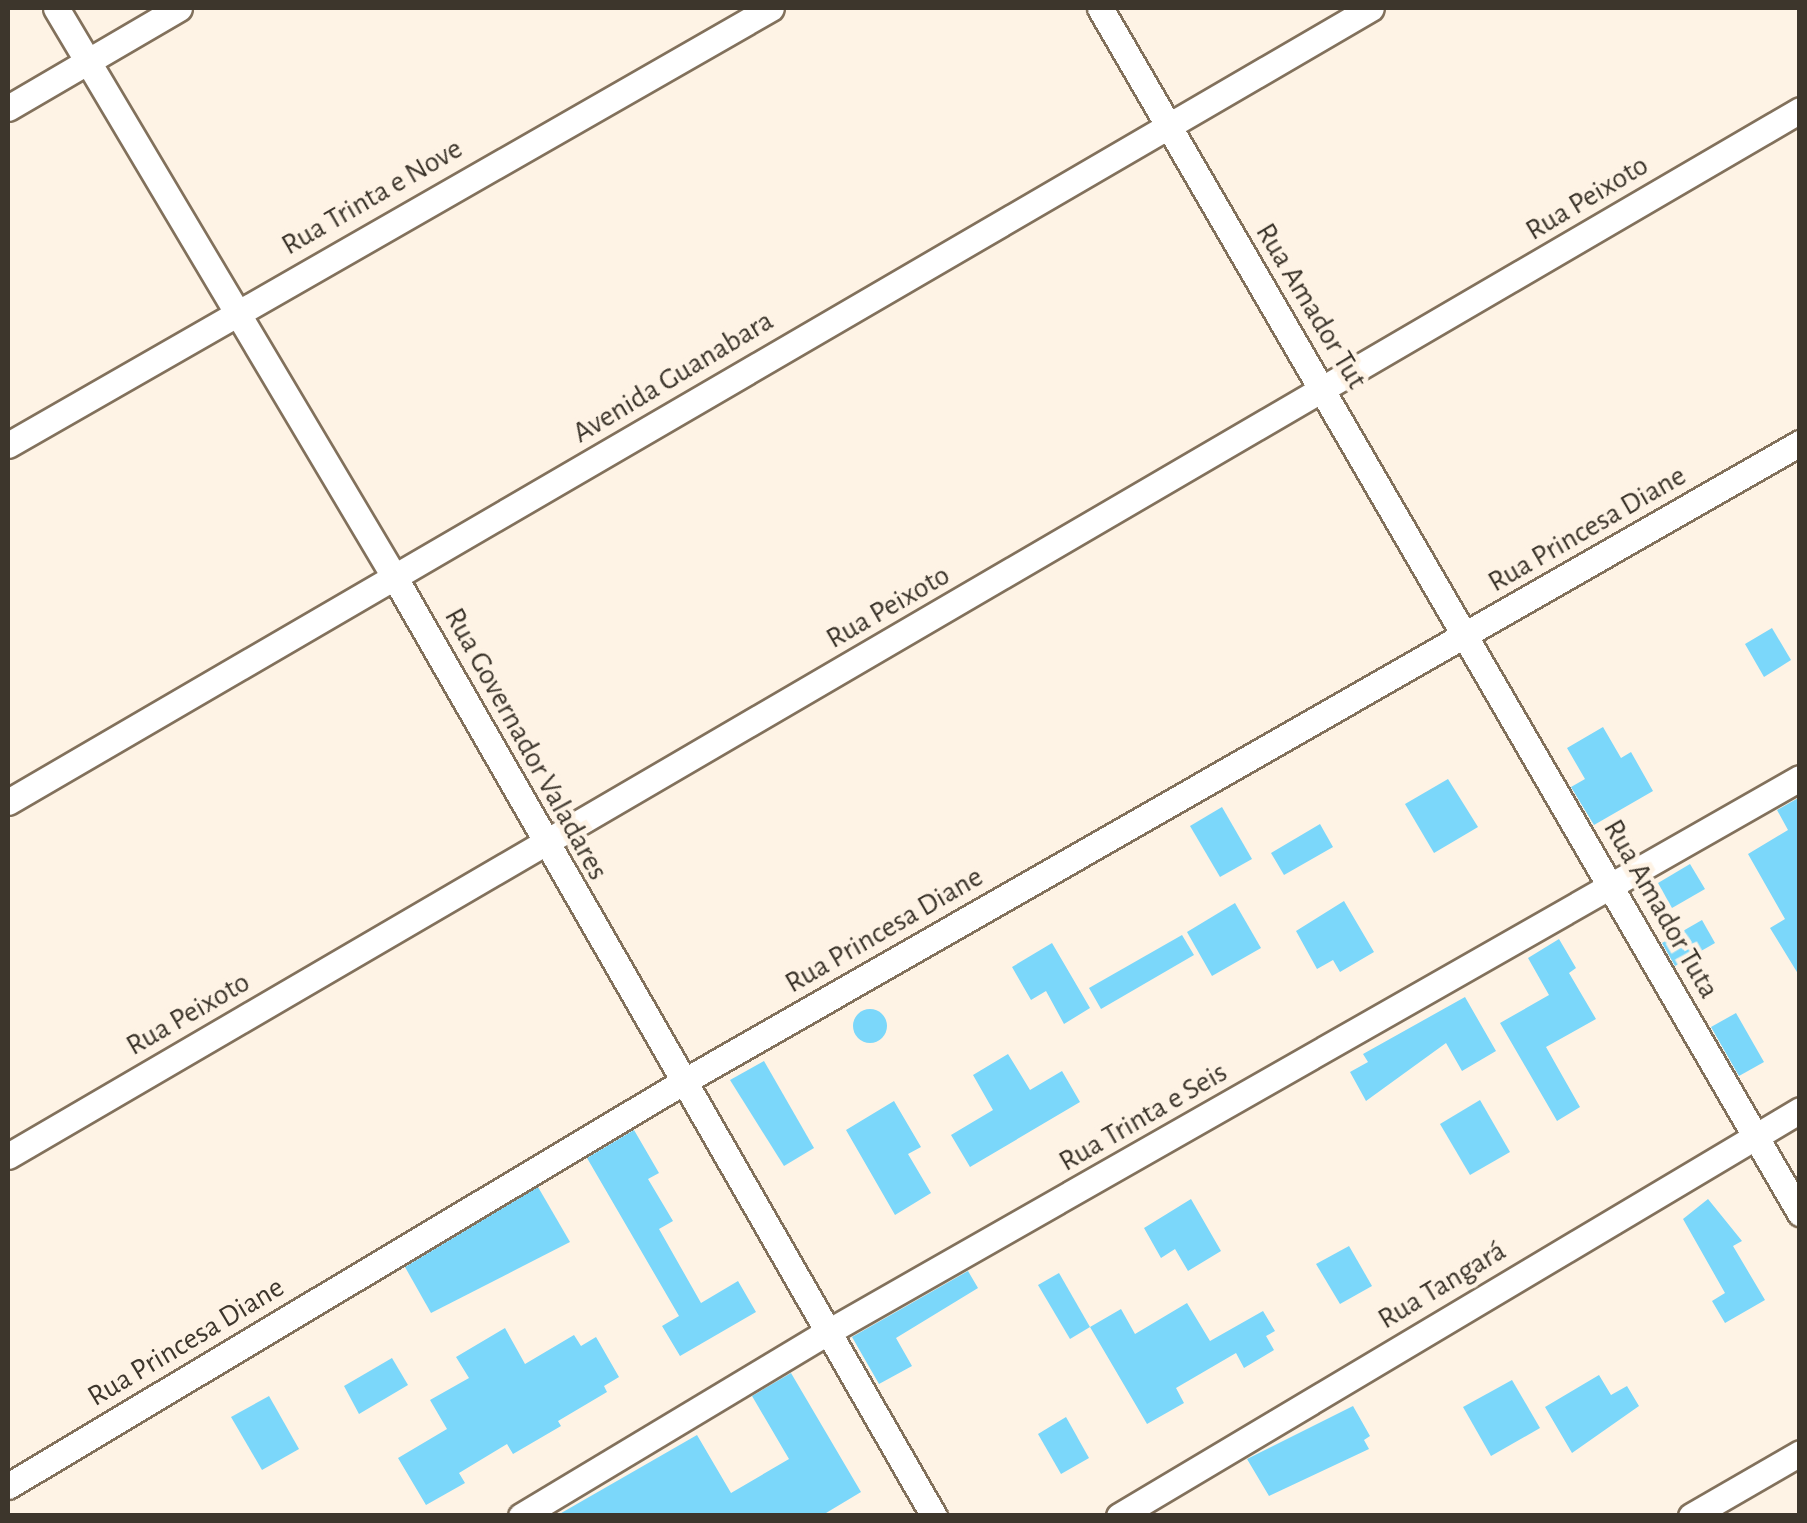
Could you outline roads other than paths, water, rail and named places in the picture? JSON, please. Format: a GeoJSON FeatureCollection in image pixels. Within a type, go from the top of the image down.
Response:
{"type":"FeatureCollection","features":[{"type":"Feature","properties":{"kind":"street","name":"Rua Governador Valadares"},"geometry":{"type":"LineString","coordinates":[[56,8],[396,578],[544,846],[934,1516]]}},
{"type":"Feature","properties":{"kind":"street"},"geometry":{"type":"LineString","coordinates":[[8,108],[179,8]]}},
{"type":"Feature","properties":{"kind":"street","name":"Rua Trinta e Nove"},"geometry":{"type":"LineString","coordinates":[[8,445],[770,8]]}},
{"type":"Feature","properties":{"kind":"street","name":"Rua Amador Tut"},"geometry":{"type":"LineString","coordinates":[[1100,8],[1164,124],[1470,636]]}},
{"type":"Feature","properties":{"kind":"street","name":"Avenida Guanabara"},"geometry":{"type":"LineString","coordinates":[[8,802],[396,578],[1164,124],[1372,8]]}},
{"type":"Feature","properties":{"kind":"street","name":"Rua Peixoto"},"geometry":{"type":"LineString","coordinates":[[8,1156],[1800,110]]}},
{"type":"Feature","properties":{"kind":"street","name":"Rua Princesa Diane"},"geometry":{"type":"LineString","coordinates":[[8,1486],[681,1083],[1470,636],[1800,442]]}},
{"type":"Feature","properties":{"kind":"street","name":"Rua Amador Tuta"},"geometry":{"type":"LineString","coordinates":[[1470,636],[1610,890],[1800,1214]]}},
{"type":"Feature","properties":{"kind":"street","name":"Rua Trinta e Seis"},"geometry":{"type":"LineString","coordinates":[[521,1516],[826,1333],[1610,890],[1800,778]]}},
{"type":"Feature","properties":{"kind":"street","name":"Rua Tangará"},"geometry":{"type":"LineString","coordinates":[[1119,1516],[1800,1110]]}},
{"type":"Feature","properties":{"kind":"street"},"geometry":{"type":"LineString","coordinates":[[1691,1516],[1800,1452]]}}]}
